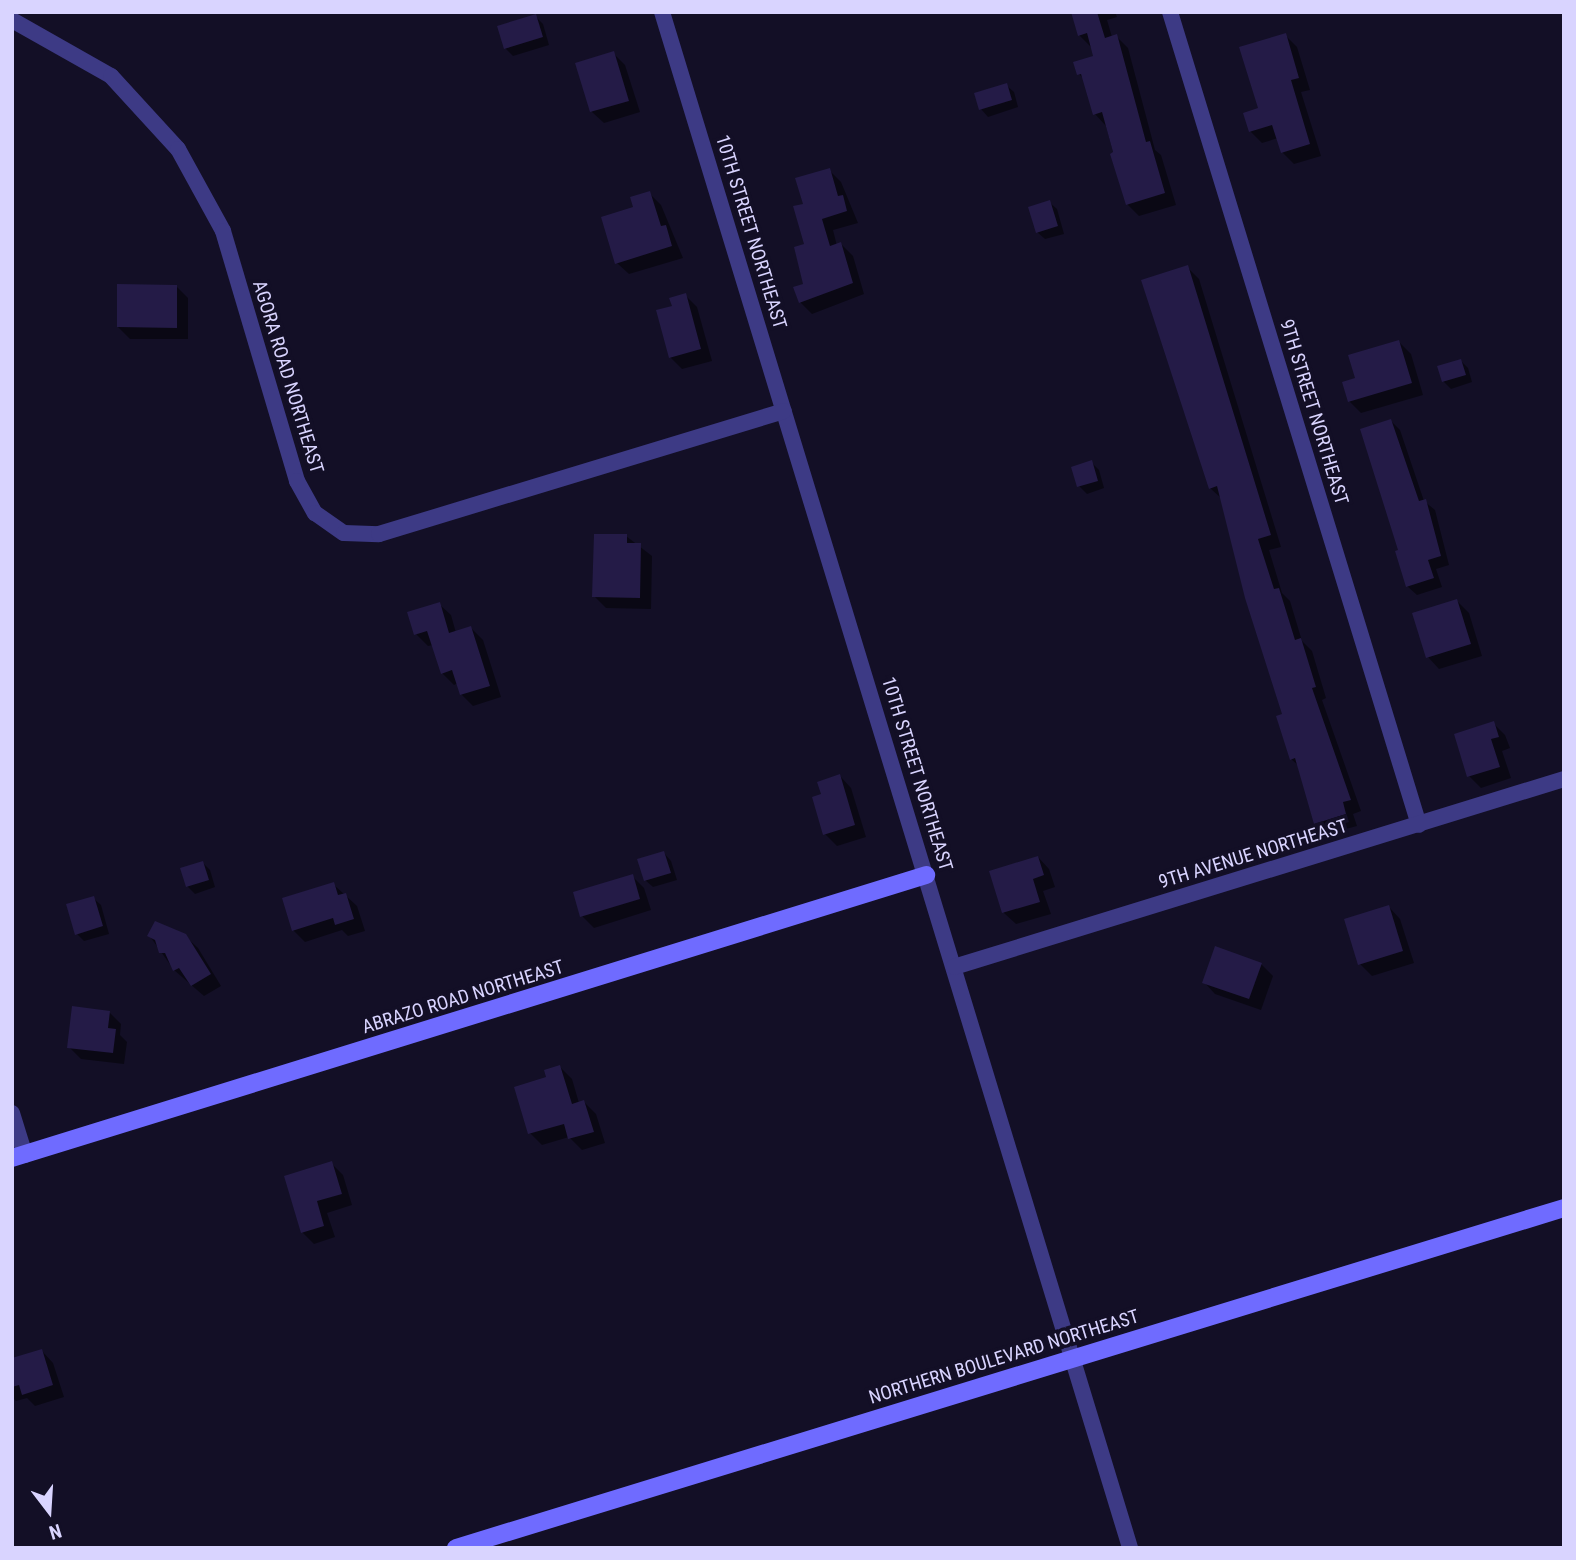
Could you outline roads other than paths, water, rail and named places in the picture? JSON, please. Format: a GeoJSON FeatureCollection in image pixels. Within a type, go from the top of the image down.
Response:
{"type":"FeatureCollection","features":[{"type":"Feature","properties":{"kind":"main road","name":"ABRAZO ROAD NORTHEAST"},"geometry":{"type":"LineString","coordinates":[[19,1156],[926,875]]}},
{"type":"Feature","properties":{"kind":"main road","name":"NORTHERN BOULEVARD NORTHEAST"},"geometry":{"type":"LineString","coordinates":[[456,1548],[1564,1208]]}},
{"type":"Feature","properties":{"kind":"street","name":"10TH STREET NORTHEAST"},"geometry":{"type":"LineString","coordinates":[[662,12],[1130,1548]]}},
{"type":"Feature","properties":{"kind":"street","name":"9TH STREET NORTHEAST"},"geometry":{"type":"LineString","coordinates":[[1170,12],[1419,825]]}},
{"type":"Feature","properties":{"kind":"street","name":"AGORA ROAD NORTHEAST"},"geometry":{"type":"LineString","coordinates":[[12,20],[111,76],[178,149],[223,231],[296,481],[315,513],[344,533],[379,534],[784,411]]}},
{"type":"Feature","properties":{"kind":"street","name":"9TH AVENUE NORTHEAST"},"geometry":{"type":"LineString","coordinates":[[954,967],[1564,779]]}},
{"type":"Feature","properties":{"kind":"street"},"geometry":{"type":"LineString","coordinates":[[12,1113],[19,1156]]}}]}
